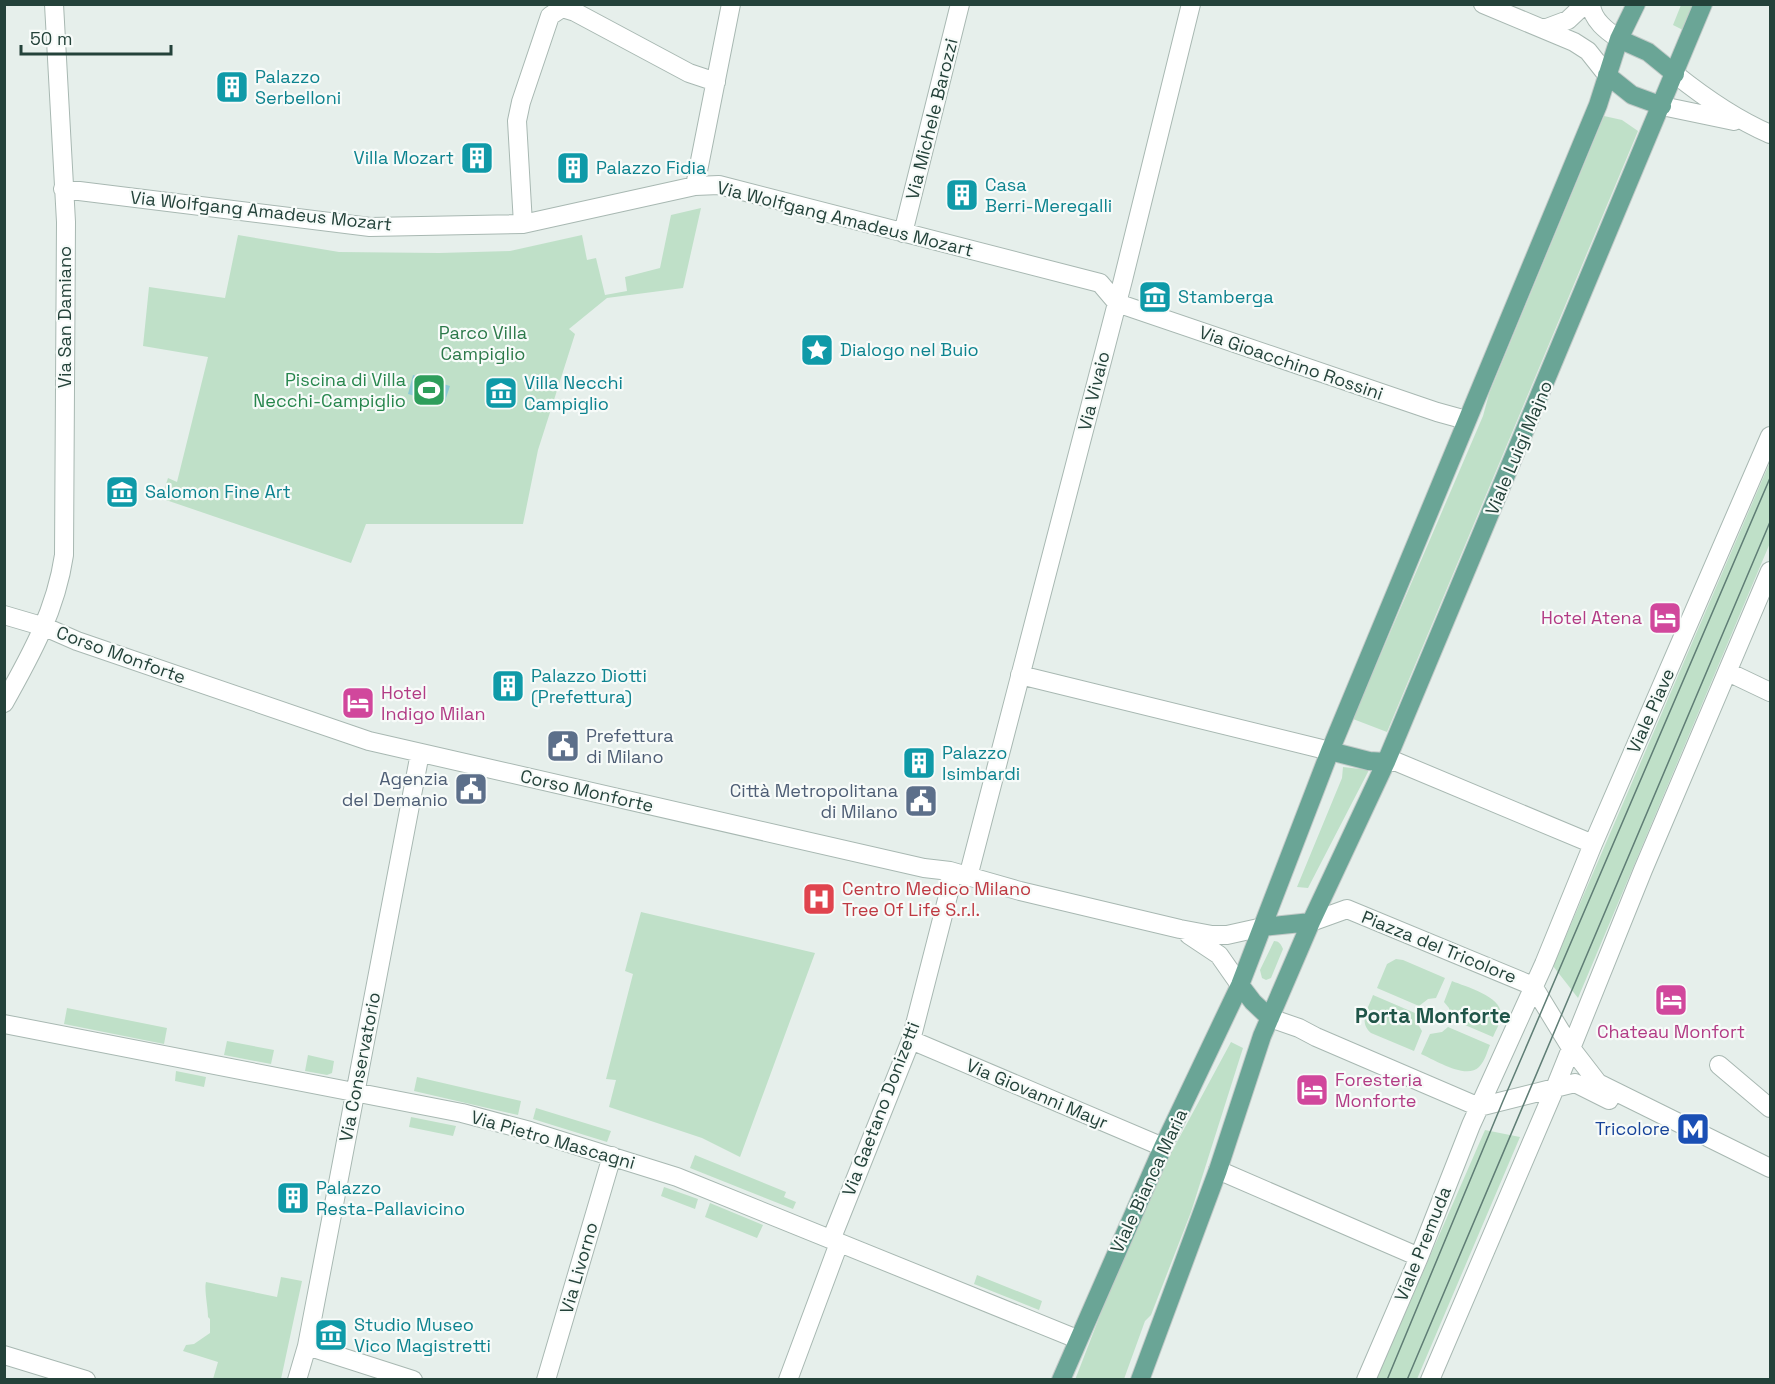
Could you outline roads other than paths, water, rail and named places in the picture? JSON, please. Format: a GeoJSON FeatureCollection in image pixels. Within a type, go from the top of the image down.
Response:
{"type":"FeatureCollection","features":[{"type":"Feature","properties":{"kind":"main road"},"geometry":{"type":"LineString","coordinates":[[1270,1018],[1252,1002],[1240,985],[1330,751],[1598,105],[1619,39],[1636,4]]}},
{"type":"Feature","properties":{"kind":"main road","name":"Viale Luigi Majno"},"geometry":{"type":"LineString","coordinates":[[1311,922],[1386,762],[1703,4]]}},
{"type":"Feature","properties":{"kind":"main road"},"geometry":{"type":"LineString","coordinates":[[1619,39],[1648,52],[1675,75]]}},
{"type":"Feature","properties":{"kind":"main road"},"geometry":{"type":"LineString","coordinates":[[1607,75],[1632,95],[1662,106]]}},
{"type":"Feature","properties":{"kind":"main road"},"geometry":{"type":"LineString","coordinates":[[1330,751],[1369,761],[1386,762]]}},
{"type":"Feature","properties":{"kind":"main road"},"geometry":{"type":"LineString","coordinates":[[1140,1380],[1218,1170],[1257,1049],[1311,922]]}},
{"type":"Feature","properties":{"kind":"main road","name":"Piazza del Tricolore"},"geometry":{"type":"LineString","coordinates":[[1263,927],[1311,922]]}},
{"type":"Feature","properties":{"kind":"main road","name":"Viale Bianca Maria"},"geometry":{"type":"LineString","coordinates":[[1061,1380],[1163,1147],[1240,985]]}},
{"type":"Feature","properties":{"kind":"street","name":"Via San Damiano"},"geometry":{"type":"LineString","coordinates":[[4,703],[45,627],[57,593],[64,555],[66,222],[54,4]]}},
{"type":"Feature","properties":{"kind":"street"},"geometry":{"type":"LineString","coordinates":[[695,186],[731,4]]}},
{"type":"Feature","properties":{"kind":"street","name":"Via Michele Barozzi"},"geometry":{"type":"LineString","coordinates":[[903,233],[960,4]]}},
{"type":"Feature","properties":{"kind":"street","name":"Via Vivaio"},"geometry":{"type":"LineString","coordinates":[[994,777],[1117,303],[1191,4]]}},
{"type":"Feature","properties":{"kind":"street"},"geometry":{"type":"LineString","coordinates":[[1483,4],[1574,42],[1588,51],[1607,75]]}},
{"type":"Feature","properties":{"kind":"street"},"geometry":{"type":"LineString","coordinates":[[1544,29],[1568,20],[1585,4]]}},
{"type":"Feature","properties":{"kind":"street"},"geometry":{"type":"LineString","coordinates":[[1591,4],[1593,13],[1601,24],[1619,39]]}},
{"type":"Feature","properties":{"kind":"street"},"geometry":{"type":"LineString","coordinates":[[523,224],[517,121],[521,102],[550,16],[562,8],[575,12],[689,73],[716,82]]}},
{"type":"Feature","properties":{"kind":"street"},"geometry":{"type":"LineString","coordinates":[[1675,75],[1742,122],[1770,134]]}},
{"type":"Feature","properties":{"kind":"street"},"geometry":{"type":"LineString","coordinates":[[1662,106],[1742,122]]}},
{"type":"Feature","properties":{"kind":"street","name":"Via Wolfgang Amadeus Mozart"},"geometry":{"type":"LineString","coordinates":[[63,189],[370,227],[523,224],[695,186],[719,185],[1100,283],[1117,303]]}},
{"type":"Feature","properties":{"kind":"street","name":"Via Gioacchino Rossini"},"geometry":{"type":"LineString","coordinates":[[1117,303],[1466,420]]}},
{"type":"Feature","properties":{"kind":"street","name":"Viale Piave"},"geometry":{"type":"LineString","coordinates":[[1533,986],[1770,436]]}},
{"type":"Feature","properties":{"kind":"street"},"geometry":{"type":"LineString","coordinates":[[1430,1380],[1555,1088],[1582,1016],[1770,571]]}},
{"type":"Feature","properties":{"kind":"street","name":"Corso Monforte"},"geometry":{"type":"LineString","coordinates":[[4,615],[45,627],[76,641],[358,738],[924,868],[959,874],[1180,929],[1212,935],[1227,935],[1263,927]]}},
{"type":"Feature","properties":{"kind":"street"},"geometry":{"type":"LineString","coordinates":[[1728,672],[1770,692]]}},
{"type":"Feature","properties":{"kind":"street"},"geometry":{"type":"LineString","coordinates":[[1020,675],[1330,751]]}},
{"type":"Feature","properties":{"kind":"street","name":"Via Conservatorio"},"geometry":{"type":"LineString","coordinates":[[297,1380],[308,1346],[420,753]]}},
{"type":"Feature","properties":{"kind":"street"},"geometry":{"type":"LineString","coordinates":[[1386,762],[1397,762],[1593,844]]}},
{"type":"Feature","properties":{"kind":"street","name":"Via Gaetano Donizetti"},"geometry":{"type":"LineString","coordinates":[[789,1380],[835,1241],[911,1040],[950,888],[959,874],[994,777]]}},
{"type":"Feature","properties":{"kind":"street","name":"Piazza del Tricolore"},"geometry":{"type":"LineString","coordinates":[[1311,922],[1347,909],[1533,986],[1571,1048],[1598,1083],[1770,1168]]}},
{"type":"Feature","properties":{"kind":"street","name":"Corso Monforte"},"geometry":{"type":"LineString","coordinates":[[1180,929],[1219,955],[1240,985]]}},
{"type":"Feature","properties":{"kind":"street","name":"Piazza del Tricolore"},"geometry":{"type":"LineString","coordinates":[[1479,1107],[1533,986]]}},
{"type":"Feature","properties":{"kind":"street"},"geometry":{"type":"LineString","coordinates":[[1270,1018],[1299,1028],[1479,1107],[1575,1083],[1770,1181]]}},
{"type":"Feature","properties":{"kind":"street","name":"Via Pietro Mascagni"},"geometry":{"type":"LineString","coordinates":[[4,1024],[462,1113],[530,1131],[676,1178],[1077,1339]]}},
{"type":"Feature","properties":{"kind":"street","name":"Via Giovanni Mayr"},"geometry":{"type":"LineString","coordinates":[[911,1040],[1163,1147]]}},
{"type":"Feature","properties":{"kind":"street"},"geometry":{"type":"LineString","coordinates":[[1719,1065],[1770,1108]]}},
{"type":"Feature","properties":{"kind":"street","name":"Viale Premuda"},"geometry":{"type":"LineString","coordinates":[[1366,1380],[1419,1257],[1479,1107]]}},
{"type":"Feature","properties":{"kind":"street","name":"Via Livorno"},"geometry":{"type":"LineString","coordinates":[[546,1380],[612,1156]]}},
{"type":"Feature","properties":{"kind":"street"},"geometry":{"type":"LineString","coordinates":[[1218,1170],[1419,1257]]}},
{"type":"Feature","properties":{"kind":"street"},"geometry":{"type":"LineString","coordinates":[[308,1346],[413,1380]]}},
{"type":"Feature","properties":{"kind":"street"},"geometry":{"type":"LineString","coordinates":[[4,1354],[86,1380]]}},
{"type":"Feature","properties":{"kind":"water","name":"Piscina di Villa Necchi-Campiglio"},"geometry":{"type":"Polygon","coordinates":[[[413,375],[450,386],[444,404],[408,394],[413,375]]]}},
{"type":"Feature","properties":{"kind":"tram line"},"geometry":{"type":"LineString","coordinates":[[1387,1380],[1503,1101],[1770,478]]}},
{"type":"Feature","properties":{"kind":"tram line"},"geometry":{"type":"LineString","coordinates":[[1407,1380],[1770,522]]}},
{"type":"Feature","properties":{"kind":"place","name":"Palazzo Serbelloni"},"geometry":{"type":"Point","coordinates":[232,87]}},
{"type":"Feature","properties":{"kind":"place","name":"Villa Mozart"},"geometry":{"type":"Point","coordinates":[477,158]}},
{"type":"Feature","properties":{"kind":"place","name":"Palazzo Fidia"},"geometry":{"type":"Point","coordinates":[573,168]}},
{"type":"Feature","properties":{"kind":"place","name":"Casa Berri-Meregalli"},"geometry":{"type":"Point","coordinates":[962,195]}},
{"type":"Feature","properties":{"kind":"place","name":"Stamberga"},"geometry":{"type":"Point","coordinates":[1155,297]}},
{"type":"Feature","properties":{"kind":"place","name":"Dialogo nel Buio"},"geometry":{"type":"Point","coordinates":[817,350]}},
{"type":"Feature","properties":{"kind":"place","name":"Piscina di Villa Necchi-Campiglio"},"geometry":{"type":"Point","coordinates":[429,390]}},
{"type":"Feature","properties":{"kind":"place","name":"Villa Necchi Campiglio"},"geometry":{"type":"Point","coordinates":[501,393]}},
{"type":"Feature","properties":{"kind":"place","name":"Salomon Fine Art"},"geometry":{"type":"Point","coordinates":[122,492]}},
{"type":"Feature","properties":{"kind":"place","name":"Hotel Atena"},"geometry":{"type":"Point","coordinates":[1665,618]}},
{"type":"Feature","properties":{"kind":"place","name":"Palazzo Diotti (Prefettura)"},"geometry":{"type":"Point","coordinates":[508,686]}},
{"type":"Feature","properties":{"kind":"place","name":"Hotel Indigo Milan"},"geometry":{"type":"Point","coordinates":[358,703]}},
{"type":"Feature","properties":{"kind":"place","name":"Prefettura di Milano"},"geometry":{"type":"Point","coordinates":[563,746]}},
{"type":"Feature","properties":{"kind":"place","name":"Palazzo Isimbardi"},"geometry":{"type":"Point","coordinates":[919,763]}},
{"type":"Feature","properties":{"kind":"place","name":"Agenzia del Demanio"},"geometry":{"type":"Point","coordinates":[471,789]}},
{"type":"Feature","properties":{"kind":"place","name":"Città Metropolitana di Milano"},"geometry":{"type":"Point","coordinates":[921,801]}},
{"type":"Feature","properties":{"kind":"place","name":"Centro Medico Milano Tree Of Life S.r.l."},"geometry":{"type":"Point","coordinates":[819,899]}},
{"type":"Feature","properties":{"kind":"place","name":"Chateau Monfort"},"geometry":{"type":"Point","coordinates":[1671,1000]}},
{"type":"Feature","properties":{"kind":"place","name":"Foresteria Monforte"},"geometry":{"type":"Point","coordinates":[1312,1090]}},
{"type":"Feature","properties":{"kind":"place","name":"Tricolore"},"geometry":{"type":"Point","coordinates":[1693,1129]}},
{"type":"Feature","properties":{"kind":"place","name":"Palazzo Resta-Pallavicino"},"geometry":{"type":"Point","coordinates":[293,1198]}},
{"type":"Feature","properties":{"kind":"place","name":"Studio Museo Vico Magistretti"},"geometry":{"type":"Point","coordinates":[331,1335]}},
{"type":"Feature","properties":{"kind":"district","name":"Porta Monforte"},"geometry":{"type":"Point","coordinates":[1433,1016]}},
{"type":"Feature","properties":{"kind":"park label","name":"Parco Villa Campiglio"},"geometry":{"type":"Point","coordinates":[483,343]}}]}
